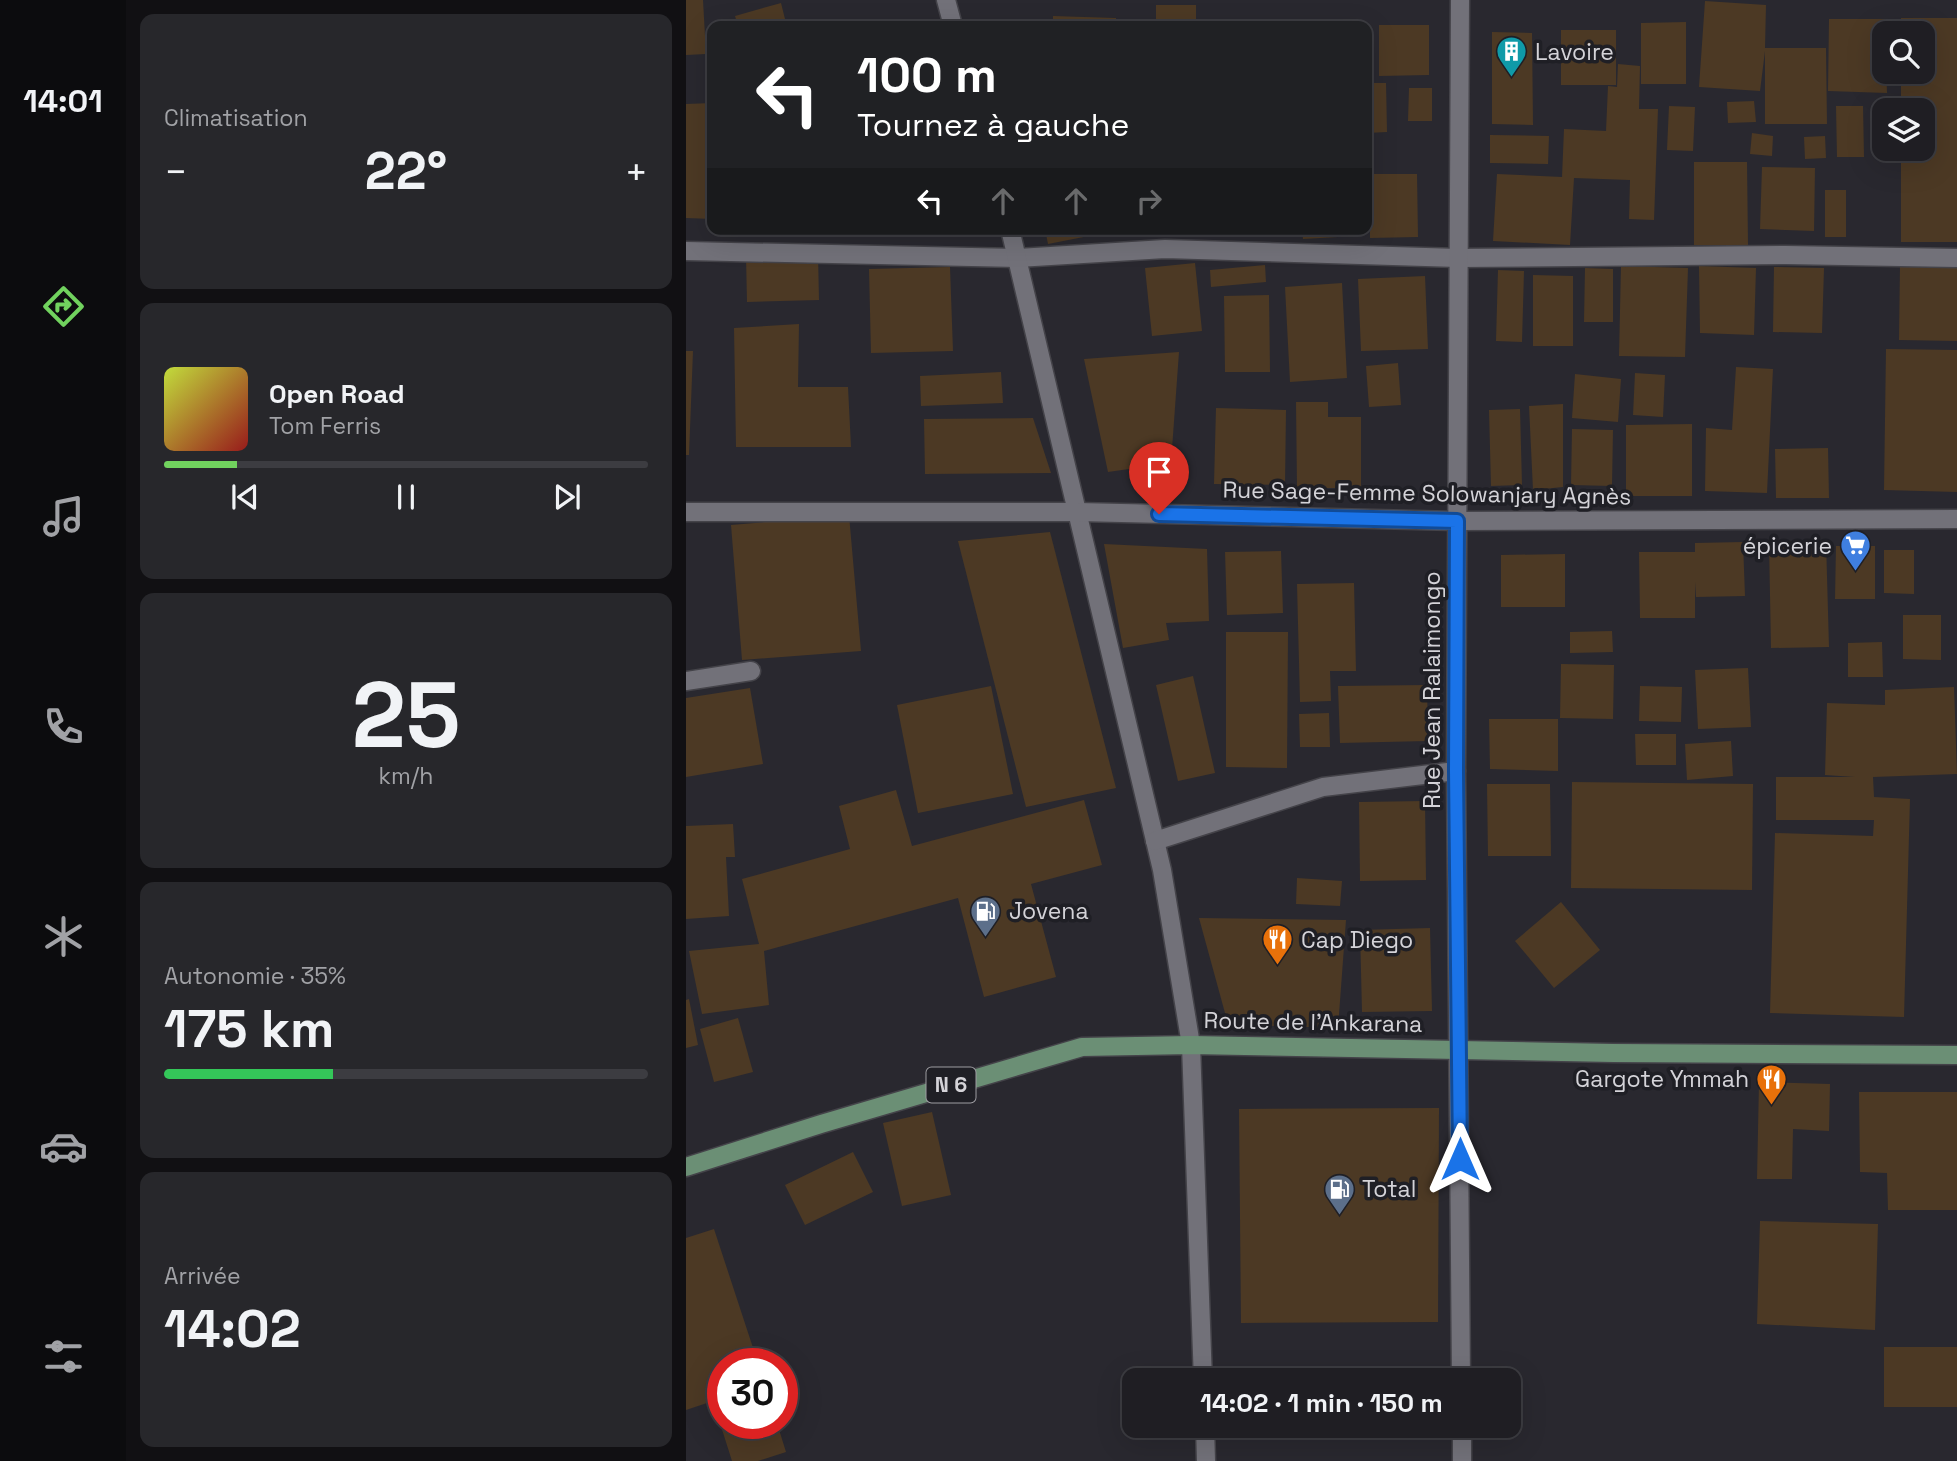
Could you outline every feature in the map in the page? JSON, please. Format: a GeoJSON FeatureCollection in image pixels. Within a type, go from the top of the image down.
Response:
{"type":"FeatureCollection","features":[{"type":"Feature","properties":{"kind":"main road","name":"Route de l'Ankarana"},"geometry":{"type":"LineString","coordinates":[[686,1167],[1082,1047],[1191,1045],[1613,1053],[1957,1055]]}},
{"type":"Feature","properties":{"kind":"street"},"geometry":{"type":"LineString","coordinates":[[946,0],[952,21]]}},
{"type":"Feature","properties":{"kind":"street","name":"Rue Jean Ralaimongo"},"geometry":{"type":"LineString","coordinates":[[1460,0],[1456,771],[1461,1368]]}},
{"type":"Feature","properties":{"kind":"street"},"geometry":{"type":"LineString","coordinates":[[1012,235],[1155,841],[1191,1045],[1203,1368]]}},
{"type":"Feature","properties":{"kind":"street"},"geometry":{"type":"LineString","coordinates":[[686,251],[1018,258],[1165,249],[1458,258],[1772,255],[1957,258]]}},
{"type":"Feature","properties":{"kind":"street","name":"Rue Sage-Femme Solowanjary Agnès"},"geometry":{"type":"LineString","coordinates":[[686,512],[1077,512],[1457,521],[1957,519]]}},
{"type":"Feature","properties":{"kind":"street"},"geometry":{"type":"LineString","coordinates":[[686,681],[751,671]]}},
{"type":"Feature","properties":{"kind":"street"},"geometry":{"type":"LineString","coordinates":[[1155,841],[1323,787],[1456,771]]}},
{"type":"Feature","properties":{"kind":"street"},"geometry":{"type":"LineString","coordinates":[[1205,1438],[1206,1461]]}},
{"type":"Feature","properties":{"kind":"street"},"geometry":{"type":"LineString","coordinates":[[1462,1438],[1462,1461]]}},
{"type":"Feature","properties":{"kind":"building"},"geometry":{"type":"Polygon","coordinates":[[[686,0],[703,0],[706,54],[686,55],[686,0]]]}},
{"type":"Feature","properties":{"kind":"building"},"geometry":{"type":"Polygon","coordinates":[[[1705,1],[1766,5],[1765,48],[1826,48],[1827,124],[1765,124],[1765,51],[1760,91],[1699,87],[1705,1]]]}},
{"type":"Feature","properties":{"kind":"building"},"geometry":{"type":"Polygon","coordinates":[[[781,3],[786,21],[736,21],[735,16],[781,3]]]}},
{"type":"Feature","properties":{"kind":"building"},"geometry":{"type":"Polygon","coordinates":[[[1156,5],[1196,5],[1196,21],[1156,21],[1156,5]]]}},
{"type":"Feature","properties":{"kind":"building"},"geometry":{"type":"Polygon","coordinates":[[[1053,16],[1116,18],[1116,21],[1053,21],[1053,16]]]}},
{"type":"Feature","properties":{"kind":"building"},"geometry":{"type":"Polygon","coordinates":[[[1901,18],[1957,18],[1957,242],[1901,242],[1901,161],[1935,161],[1935,98],[1901,98],[1901,84],[1935,84],[1935,21],[1901,21],[1901,18]]]}},
{"type":"Feature","properties":{"kind":"building"},"geometry":{"type":"Polygon","coordinates":[[[1829,19],[1889,19],[1872,21],[1872,84],[1887,84],[1887,93],[1828,91],[1829,19]]]}},
{"type":"Feature","properties":{"kind":"building"},"geometry":{"type":"Polygon","coordinates":[[[1686,22],[1686,84],[1641,84],[1641,23],[1686,22]]]}},
{"type":"Feature","properties":{"kind":"building"},"geometry":{"type":"Polygon","coordinates":[[[1379,25],[1429,25],[1429,75],[1379,76],[1379,25]]]}},
{"type":"Feature","properties":{"kind":"building"},"geometry":{"type":"Polygon","coordinates":[[[1561,30],[1616,30],[1616,85],[1561,85],[1561,30]]]}},
{"type":"Feature","properties":{"kind":"building","name":"Lavoire"},"geometry":{"type":"Polygon","coordinates":[[[1492,32],[1532,33],[1533,125],[1492,124],[1492,32]]]}},
{"type":"Feature","properties":{"kind":"building"},"geometry":{"type":"Polygon","coordinates":[[[1618,64],[1640,66],[1639,109],[1658,109],[1654,220],[1629,219],[1630,180],[1574,178],[1570,245],[1493,241],[1497,174],[1562,177],[1564,129],[1606,131],[1608,86],[1617,87],[1618,64]]]}},
{"type":"Feature","properties":{"kind":"building"},"geometry":{"type":"Polygon","coordinates":[[[1372,83],[1386,83],[1387,132],[1372,133],[1372,83]]]}},
{"type":"Feature","properties":{"kind":"building"},"geometry":{"type":"Polygon","coordinates":[[[1409,88],[1432,88],[1432,121],[1408,121],[1409,88]]]}},
{"type":"Feature","properties":{"kind":"building"},"geometry":{"type":"Polygon","coordinates":[[[1754,101],[1756,122],[1728,123],[1727,102],[1754,101]]]}},
{"type":"Feature","properties":{"kind":"building"},"geometry":{"type":"Polygon","coordinates":[[[707,103],[707,219],[686,218],[686,104],[707,103]]]}},
{"type":"Feature","properties":{"kind":"building"},"geometry":{"type":"Polygon","coordinates":[[[1669,106],[1695,107],[1693,151],[1667,150],[1669,106]]]}},
{"type":"Feature","properties":{"kind":"building"},"geometry":{"type":"Polygon","coordinates":[[[1836,106],[1863,106],[1864,157],[1837,157],[1836,106]]]}},
{"type":"Feature","properties":{"kind":"building"},"geometry":{"type":"Polygon","coordinates":[[[1752,133],[1773,136],[1772,156],[1750,154],[1752,133]]]}},
{"type":"Feature","properties":{"kind":"building"},"geometry":{"type":"Polygon","coordinates":[[[1490,135],[1549,136],[1548,164],[1490,163],[1490,135]]]}},
{"type":"Feature","properties":{"kind":"building"},"geometry":{"type":"Polygon","coordinates":[[[1825,136],[1826,158],[1805,159],[1804,137],[1825,136]]]}},
{"type":"Feature","properties":{"kind":"building"},"geometry":{"type":"Polygon","coordinates":[[[1694,162],[1747,162],[1748,245],[1694,245],[1694,162]]]}},
{"type":"Feature","properties":{"kind":"building"},"geometry":{"type":"Polygon","coordinates":[[[1762,167],[1815,168],[1814,231],[1760,229],[1762,167]]]}},
{"type":"Feature","properties":{"kind":"building"},"geometry":{"type":"Polygon","coordinates":[[[1372,174],[1417,174],[1418,237],[1370,238],[1372,174]]]}},
{"type":"Feature","properties":{"kind":"building"},"geometry":{"type":"Polygon","coordinates":[[[1825,190],[1846,190],[1846,237],[1825,237],[1825,190]]]}},
{"type":"Feature","properties":{"kind":"building"},"geometry":{"type":"Polygon","coordinates":[[[1046,235],[1094,235],[1048,244],[1046,235]]]}},
{"type":"Feature","properties":{"kind":"building"},"geometry":{"type":"Polygon","coordinates":[[[1303,235],[1355,236],[1303,239],[1303,235]]]}},
{"type":"Feature","properties":{"kind":"building"},"geometry":{"type":"Polygon","coordinates":[[[818,254],[819,300],[747,302],[746,256],[818,254]]]}},
{"type":"Feature","properties":{"kind":"building"},"geometry":{"type":"Polygon","coordinates":[[[1195,263],[1202,331],[1152,336],[1145,268],[1195,263]]]}},
{"type":"Feature","properties":{"kind":"building"},"geometry":{"type":"Polygon","coordinates":[[[1265,265],[1266,282],[1211,287],[1210,270],[1265,265]]]}},
{"type":"Feature","properties":{"kind":"building"},"geometry":{"type":"Polygon","coordinates":[[[1900,265],[1957,266],[1957,341],[1899,340],[1900,265]]]}},
{"type":"Feature","properties":{"kind":"building"},"geometry":{"type":"Polygon","coordinates":[[[1621,266],[1688,268],[1685,357],[1619,356],[1621,266]]]}},
{"type":"Feature","properties":{"kind":"building"},"geometry":{"type":"Polygon","coordinates":[[[1699,266],[1756,268],[1754,335],[1700,333],[1699,266]]]}},
{"type":"Feature","properties":{"kind":"building"},"geometry":{"type":"Polygon","coordinates":[[[950,267],[953,351],[871,353],[869,269],[950,267]]]}},
{"type":"Feature","properties":{"kind":"building"},"geometry":{"type":"Polygon","coordinates":[[[1774,267],[1824,268],[1822,333],[1773,332],[1774,267]]]}},
{"type":"Feature","properties":{"kind":"building"},"geometry":{"type":"Polygon","coordinates":[[[1585,268],[1613,269],[1613,322],[1584,322],[1585,268]]]}},
{"type":"Feature","properties":{"kind":"building"},"geometry":{"type":"Polygon","coordinates":[[[1498,270],[1524,271],[1522,342],[1496,341],[1498,270]]]}},
{"type":"Feature","properties":{"kind":"building"},"geometry":{"type":"Polygon","coordinates":[[[1533,275],[1573,276],[1573,346],[1533,346],[1533,275]]]}},
{"type":"Feature","properties":{"kind":"building"},"geometry":{"type":"Polygon","coordinates":[[[1425,276],[1428,349],[1361,351],[1358,279],[1425,276]]]}},
{"type":"Feature","properties":{"kind":"building"},"geometry":{"type":"Polygon","coordinates":[[[1342,283],[1347,378],[1290,382],[1285,287],[1342,283]]]}},
{"type":"Feature","properties":{"kind":"building"},"geometry":{"type":"Polygon","coordinates":[[[1269,295],[1270,372],[1225,372],[1224,296],[1269,295]]]}},
{"type":"Feature","properties":{"kind":"building"},"geometry":{"type":"Polygon","coordinates":[[[799,324],[798,387],[848,387],[851,447],[736,447],[734,328],[799,324]]]}},
{"type":"Feature","properties":{"kind":"building"},"geometry":{"type":"Polygon","coordinates":[[[1886,349],[1957,350],[1957,492],[1884,490],[1886,349]]]}},
{"type":"Feature","properties":{"kind":"building"},"geometry":{"type":"Polygon","coordinates":[[[686,351],[693,351],[689,455],[686,455],[686,351]]]}},
{"type":"Feature","properties":{"kind":"building"},"geometry":{"type":"Polygon","coordinates":[[[1179,352],[1171,463],[1108,472],[1084,359],[1179,352]]]}},
{"type":"Feature","properties":{"kind":"building"},"geometry":{"type":"Polygon","coordinates":[[[1398,363],[1401,405],[1369,407],[1366,366],[1398,363]]]}},
{"type":"Feature","properties":{"kind":"building"},"geometry":{"type":"Polygon","coordinates":[[[1736,367],[1773,369],[1767,493],[1705,491],[1706,428],[1732,430],[1736,367]]]}},
{"type":"Feature","properties":{"kind":"building"},"geometry":{"type":"Polygon","coordinates":[[[1001,372],[1003,403],[921,406],[920,376],[1001,372]]]}},
{"type":"Feature","properties":{"kind":"building"},"geometry":{"type":"Polygon","coordinates":[[[1635,373],[1665,375],[1663,417],[1633,415],[1635,373]]]}},
{"type":"Feature","properties":{"kind":"building"},"geometry":{"type":"Polygon","coordinates":[[[1575,374],[1621,379],[1618,422],[1572,418],[1575,374]]]}},
{"type":"Feature","properties":{"kind":"building"},"geometry":{"type":"Polygon","coordinates":[[[1296,402],[1328,402],[1328,417],[1361,417],[1361,488],[1297,488],[1296,402]]]}},
{"type":"Feature","properties":{"kind":"building"},"geometry":{"type":"Polygon","coordinates":[[[1563,404],[1563,487],[1533,490],[1529,406],[1563,404]]]}},
{"type":"Feature","properties":{"kind":"building"},"geometry":{"type":"Polygon","coordinates":[[[1216,408],[1286,410],[1285,485],[1214,484],[1216,408]]]}},
{"type":"Feature","properties":{"kind":"building"},"geometry":{"type":"Polygon","coordinates":[[[1520,409],[1522,485],[1491,486],[1489,410],[1520,409]]]}},
{"type":"Feature","properties":{"kind":"building"},"geometry":{"type":"Polygon","coordinates":[[[1033,418],[1051,473],[925,474],[924,419],[1033,418]]]}},
{"type":"Feature","properties":{"kind":"building"},"geometry":{"type":"Polygon","coordinates":[[[1692,424],[1692,496],[1626,496],[1626,425],[1692,424]]]}},
{"type":"Feature","properties":{"kind":"building"},"geometry":{"type":"Polygon","coordinates":[[[1572,429],[1613,430],[1612,486],[1571,485],[1572,429]]]}},
{"type":"Feature","properties":{"kind":"building"},"geometry":{"type":"Polygon","coordinates":[[[1828,448],[1829,498],[1776,498],[1775,449],[1828,448]]]}},
{"type":"Feature","properties":{"kind":"building"},"geometry":{"type":"Polygon","coordinates":[[[849,515],[861,651],[742,660],[731,525],[849,515]]]}},
{"type":"Feature","properties":{"kind":"building"},"geometry":{"type":"Polygon","coordinates":[[[1050,532],[1116,788],[1026,807],[958,541],[1050,532]]]}},
{"type":"Feature","properties":{"kind":"building"},"geometry":{"type":"Polygon","coordinates":[[[1826,541],[1829,647],[1771,648],[1769,542],[1826,541]]]}},
{"type":"Feature","properties":{"kind":"building"},"geometry":{"type":"Polygon","coordinates":[[[1743,542],[1745,596],[1696,597],[1695,582],[1695,618],[1640,618],[1639,552],[1695,552],[1695,543],[1743,542]]]}},
{"type":"Feature","properties":{"kind":"building"},"geometry":{"type":"Polygon","coordinates":[[[1104,544],[1207,549],[1209,621],[1166,623],[1169,640],[1123,648],[1104,544]]]}},
{"type":"Feature","properties":{"kind":"building","name":"épicerie"},"geometry":{"type":"Polygon","coordinates":[[[1836,546],[1875,546],[1875,599],[1835,599],[1836,546]]]}},
{"type":"Feature","properties":{"kind":"building"},"geometry":{"type":"Polygon","coordinates":[[[1884,550],[1914,550],[1914,594],[1884,593],[1884,550]]]}},
{"type":"Feature","properties":{"kind":"building"},"geometry":{"type":"Polygon","coordinates":[[[1281,551],[1283,613],[1227,615],[1225,552],[1281,551]]]}},
{"type":"Feature","properties":{"kind":"building"},"geometry":{"type":"Polygon","coordinates":[[[1565,554],[1565,607],[1501,607],[1501,555],[1565,554]]]}},
{"type":"Feature","properties":{"kind":"building"},"geometry":{"type":"Polygon","coordinates":[[[1354,583],[1356,671],[1330,671],[1331,701],[1300,702],[1297,584],[1354,583]]]}},
{"type":"Feature","properties":{"kind":"building"},"geometry":{"type":"Polygon","coordinates":[[[1903,615],[1941,615],[1941,660],[1903,659],[1903,615]]]}},
{"type":"Feature","properties":{"kind":"building"},"geometry":{"type":"Polygon","coordinates":[[[1612,631],[1613,652],[1570,653],[1570,632],[1612,631]]]}},
{"type":"Feature","properties":{"kind":"building"},"geometry":{"type":"Polygon","coordinates":[[[1226,632],[1288,632],[1287,768],[1226,767],[1226,632]]]}},
{"type":"Feature","properties":{"kind":"building"},"geometry":{"type":"Polygon","coordinates":[[[1882,642],[1883,677],[1848,677],[1848,643],[1882,642]]]}},
{"type":"Feature","properties":{"kind":"building"},"geometry":{"type":"Polygon","coordinates":[[[1561,664],[1614,665],[1613,719],[1560,718],[1561,664]]]}},
{"type":"Feature","properties":{"kind":"building"},"geometry":{"type":"Polygon","coordinates":[[[1748,668],[1751,727],[1698,729],[1695,670],[1748,668]]]}},
{"type":"Feature","properties":{"kind":"building"},"geometry":{"type":"Polygon","coordinates":[[[1193,676],[1215,773],[1178,781],[1156,685],[1193,676]]]}},
{"type":"Feature","properties":{"kind":"building"},"geometry":{"type":"Polygon","coordinates":[[[1427,685],[1428,741],[1340,743],[1338,686],[1427,685]]]}},
{"type":"Feature","properties":{"kind":"building"},"geometry":{"type":"Polygon","coordinates":[[[991,686],[1013,794],[918,813],[897,705],[991,686]]]}},
{"type":"Feature","properties":{"kind":"building"},"geometry":{"type":"Polygon","coordinates":[[[1640,686],[1682,687],[1681,722],[1639,721],[1640,686]]]}},
{"type":"Feature","properties":{"kind":"building"},"geometry":{"type":"Polygon","coordinates":[[[1954,687],[1957,774],[1873,777],[1874,797],[1910,799],[1904,1017],[1770,1013],[1775,833],[1873,836],[1874,820],[1776,820],[1776,777],[1855,777],[1825,775],[1827,703],[1885,705],[1885,690],[1954,687]]]}},
{"type":"Feature","properties":{"kind":"building"},"geometry":{"type":"Polygon","coordinates":[[[750,688],[763,764],[686,777],[686,698],[750,688]]]}},
{"type":"Feature","properties":{"kind":"building"},"geometry":{"type":"Polygon","coordinates":[[[1329,713],[1330,747],[1300,747],[1299,714],[1329,713]]]}},
{"type":"Feature","properties":{"kind":"building"},"geometry":{"type":"Polygon","coordinates":[[[1489,719],[1558,719],[1558,771],[1490,769],[1489,719]]]}},
{"type":"Feature","properties":{"kind":"building"},"geometry":{"type":"Polygon","coordinates":[[[1635,734],[1676,734],[1676,765],[1636,765],[1635,734]]]}},
{"type":"Feature","properties":{"kind":"building"},"geometry":{"type":"Polygon","coordinates":[[[1731,741],[1733,776],[1687,780],[1685,744],[1731,741]]]}},
{"type":"Feature","properties":{"kind":"building"},"geometry":{"type":"Polygon","coordinates":[[[1572,782],[1753,784],[1752,890],[1571,888],[1572,782]]]}},
{"type":"Feature","properties":{"kind":"building"},"geometry":{"type":"Polygon","coordinates":[[[1487,784],[1550,784],[1551,856],[1488,856],[1487,784]]]}},
{"type":"Feature","properties":{"kind":"building"},"geometry":{"type":"Polygon","coordinates":[[[896,790],[912,846],[1084,800],[1102,865],[1031,884],[1056,977],[984,997],[958,898],[764,951],[769,1005],[702,1014],[689,951],[759,944],[742,879],[850,849],[839,806],[896,790]]]}},
{"type":"Feature","properties":{"kind":"building"},"geometry":{"type":"Polygon","coordinates":[[[1425,801],[1426,880],[1360,881],[1359,802],[1425,801]]]}},
{"type":"Feature","properties":{"kind":"building"},"geometry":{"type":"Polygon","coordinates":[[[733,824],[735,857],[726,857],[729,916],[686,919],[686,826],[733,824]]]}},
{"type":"Feature","properties":{"kind":"building"},"geometry":{"type":"Polygon","coordinates":[[[1297,878],[1342,881],[1340,906],[1296,904],[1297,878]]]}},
{"type":"Feature","properties":{"kind":"building"},"geometry":{"type":"Polygon","coordinates":[[[1561,902],[1600,950],[1554,988],[1515,941],[1561,902]]]}},
{"type":"Feature","properties":{"kind":"building","name":"Cap Diego"},"geometry":{"type":"Polygon","coordinates":[[[1199,918],[1346,920],[1338,1028],[1243,1025],[1225,1013],[1199,918]]]}},
{"type":"Feature","properties":{"kind":"building"},"geometry":{"type":"Polygon","coordinates":[[[1430,928],[1432,1011],[1362,1012],[1360,930],[1430,928]]]}},
{"type":"Feature","properties":{"kind":"building"},"geometry":{"type":"Polygon","coordinates":[[[689,999],[698,1045],[686,1048],[686,1000],[689,999]]]}},
{"type":"Feature","properties":{"kind":"building"},"geometry":{"type":"Polygon","coordinates":[[[738,1018],[753,1072],[714,1082],[700,1029],[738,1018]]]}},
{"type":"Feature","properties":{"kind":"building"},"geometry":{"type":"Polygon","coordinates":[[[1759,1082],[1830,1084],[1829,1131],[1793,1129],[1792,1179],[1757,1179],[1759,1082]]]}},
{"type":"Feature","properties":{"kind":"building"},"geometry":{"type":"Polygon","coordinates":[[[1859,1092],[1957,1092],[1957,1210],[1888,1210],[1887,1173],[1860,1172],[1859,1092]]]}},
{"type":"Feature","properties":{"kind":"building","name":"Total"},"geometry":{"type":"Polygon","coordinates":[[[1439,1108],[1438,1322],[1241,1323],[1239,1109],[1439,1108]]]}},
{"type":"Feature","properties":{"kind":"building"},"geometry":{"type":"Polygon","coordinates":[[[932,1112],[951,1195],[902,1206],[883,1123],[932,1112]]]}},
{"type":"Feature","properties":{"kind":"building"},"geometry":{"type":"Polygon","coordinates":[[[853,1152],[873,1192],[805,1225],[785,1185],[853,1152]]]}},
{"type":"Feature","properties":{"kind":"building"},"geometry":{"type":"Polygon","coordinates":[[[1760,1221],[1878,1224],[1875,1330],[1757,1324],[1760,1221]]]}},
{"type":"Feature","properties":{"kind":"building"},"geometry":{"type":"Polygon","coordinates":[[[714,1229],[753,1348],[707,1348],[707,1403],[686,1410],[686,1238],[714,1229]]]}},
{"type":"Feature","properties":{"kind":"building"},"geometry":{"type":"Polygon","coordinates":[[[1884,1347],[1957,1347],[1957,1407],[1884,1407],[1884,1347]]]}},
{"type":"Feature","properties":{"kind":"building"},"geometry":{"type":"Polygon","coordinates":[[[725,1439],[782,1439],[786,1452],[758,1461],[732,1461],[725,1439]]]}},
{"type":"Feature","properties":{"kind":"place","name":"Lavoire"},"geometry":{"type":"Point","coordinates":[1512,79]}},
{"type":"Feature","properties":{"kind":"place","name":"épicerie"},"geometry":{"type":"Point","coordinates":[1855,573]}},
{"type":"Feature","properties":{"kind":"place","name":"Jovena"},"geometry":{"type":"Point","coordinates":[986,938]}},
{"type":"Feature","properties":{"kind":"place","name":"Cap Diego"},"geometry":{"type":"Point","coordinates":[1278,967]}},
{"type":"Feature","properties":{"kind":"place","name":"Gargote Ymmah"},"geometry":{"type":"Point","coordinates":[1772,1106]}},
{"type":"Feature","properties":{"kind":"place","name":"Total"},"geometry":{"type":"Point","coordinates":[1339,1216]}},
{"type":"Feature","properties":{"kind":"route"},"geometry":{"type":"LineString","coordinates":[[1159,514],[1457,521],[1456,771],[1460,1159]]}}]}
